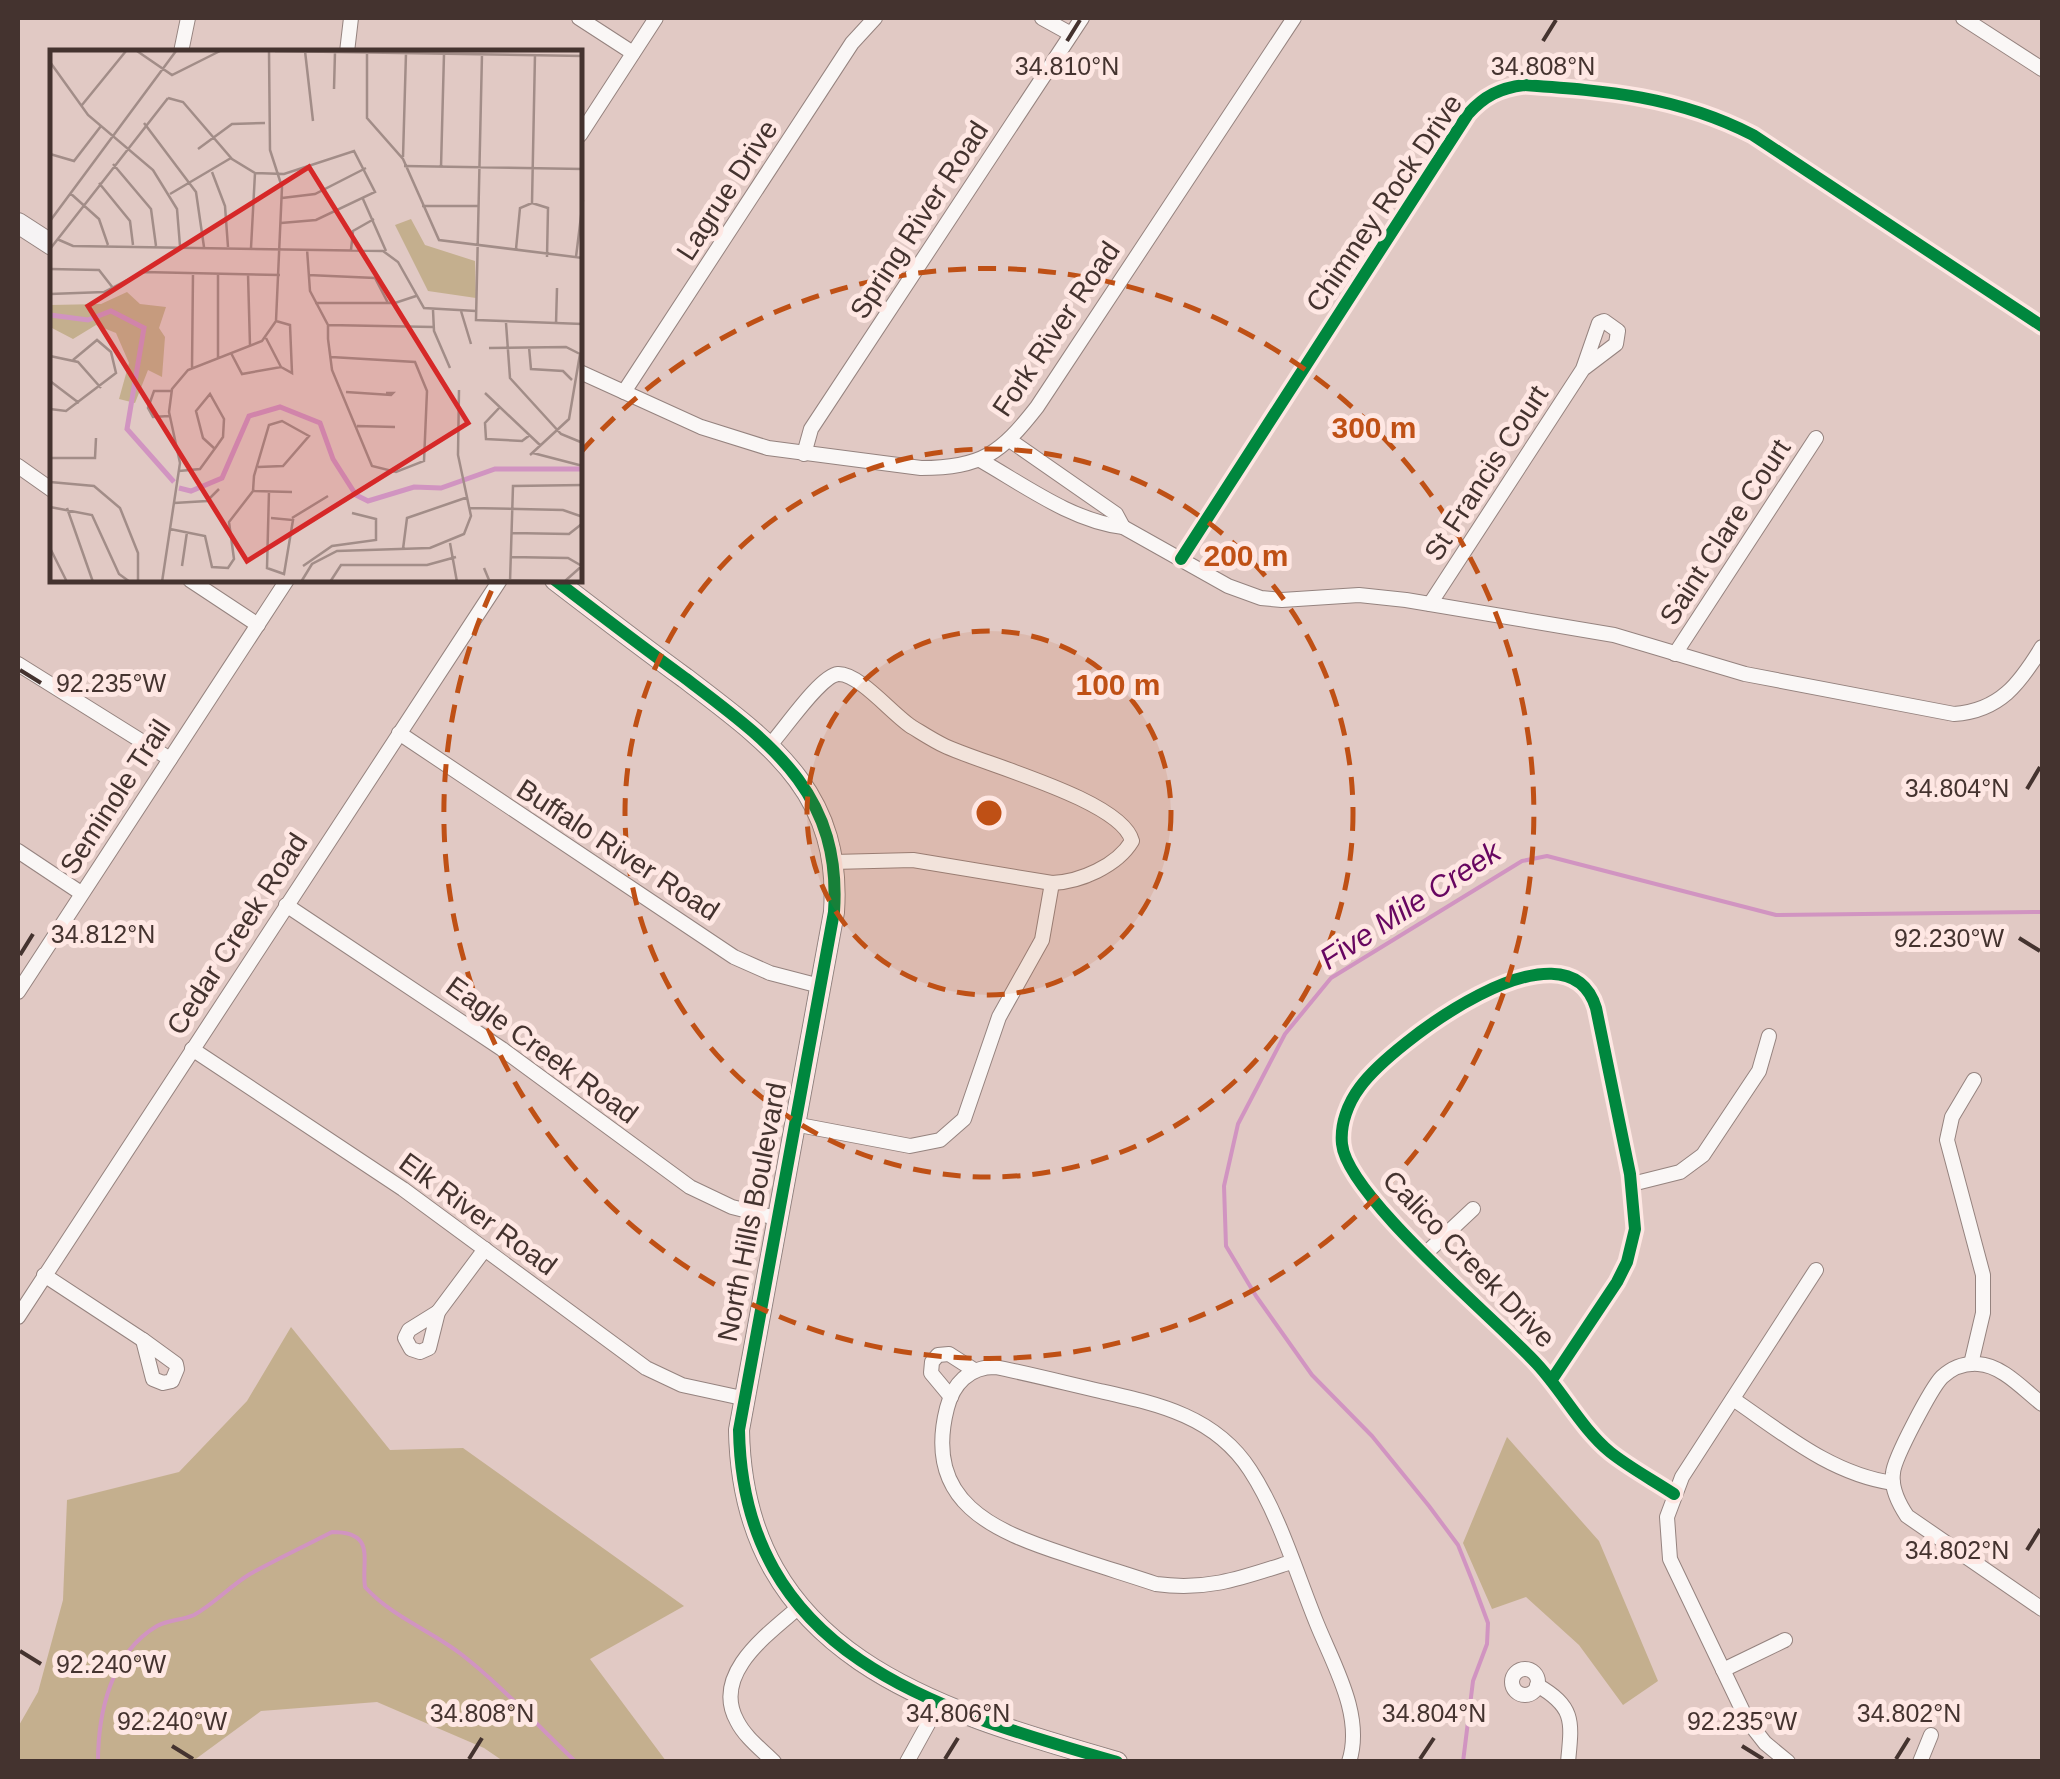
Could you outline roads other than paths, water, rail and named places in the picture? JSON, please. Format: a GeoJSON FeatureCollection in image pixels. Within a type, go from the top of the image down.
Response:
{"type":"FeatureCollection","features":[{"type":"Feature","properties":{"kind":"street"},"geometry":{"type":"LineString","coordinates":[[181,50],[188,18]]}},
{"type":"Feature","properties":{"kind":"street"},"geometry":{"type":"LineString","coordinates":[[347,50],[351,18]]}},
{"type":"Feature","properties":{"kind":"street"},"geometry":{"type":"LineString","coordinates":[[579,18],[633,53]]}},
{"type":"Feature","properties":{"kind":"street"},"geometry":{"type":"LineString","coordinates":[[582,132],[656,18]]}},
{"type":"Feature","properties":{"kind":"street","name":"Lagrue Drive"},"geometry":{"type":"LineString","coordinates":[[624,392],[852,44],[875,18]]}},
{"type":"Feature","properties":{"kind":"street"},"geometry":{"type":"LineString","coordinates":[[1042,18],[1072,34]]}},
{"type":"Feature","properties":{"kind":"street","name":"Spring River Road"},"geometry":{"type":"LineString","coordinates":[[804,454],[811,429],[1082,18]]}},
{"type":"Feature","properties":{"kind":"street","name":"Fork River Road"},"geometry":{"type":"LineString","coordinates":[[582,373],[720,434],[768,448],[922,468],[944,468],[980,460],[1010,441],[1062,371],[1294,18]]}},
{"type":"Feature","properties":{"kind":"street"},"geometry":{"type":"LineString","coordinates":[[1963,18],[2042,70]]}},
{"type":"Feature","properties":{"kind":"street","name":"Chimney Rock Drive"},"geometry":{"type":"LineString","coordinates":[[1181,559],[1468,114],[1483,99],[1508,87],[1628,94],[1690,107],[1721,119],[1769,146],[2042,326]]}},
{"type":"Feature","properties":{"kind":"street"},"geometry":{"type":"LineString","coordinates":[[18,223],[50,243]]}},
{"type":"Feature","properties":{"kind":"street","name":"St Francis Court"},"geometry":{"type":"LineString","coordinates":[[1430,604],[1583,369]]}},
{"type":"Feature","properties":{"kind":"street","name":"Saint Clare Court"},"geometry":{"type":"LineString","coordinates":[[1675,654],[1816,438]]}},
{"type":"Feature","properties":{"kind":"street"},"geometry":{"type":"LineString","coordinates":[[1010,441],[1116,514],[1123,528]]}},
{"type":"Feature","properties":{"kind":"street"},"geometry":{"type":"LineString","coordinates":[[980,460],[1065,508],[1123,528],[1228,586],[1261,598],[1359,595],[1430,604],[1614,635],[1745,674],[1954,714],[1983,709],[2006,696],[2042,648]]}},
{"type":"Feature","properties":{"kind":"street"},"geometry":{"type":"LineString","coordinates":[[18,466],[50,489]]}},
{"type":"Feature","properties":{"kind":"street"},"geometry":{"type":"LineString","coordinates":[[193,582],[258,625]]}},
{"type":"Feature","properties":{"kind":"street","name":"Seminole Trail"},"geometry":{"type":"LineString","coordinates":[[18,992],[287,582]]}},
{"type":"Feature","properties":{"kind":"street","name":"Cedar Creek Road"},"geometry":{"type":"LineString","coordinates":[[18,1317],[499,582]]}},
{"type":"Feature","properties":{"kind":"street","name":"North Hills Boulevard"},"geometry":{"type":"LineString","coordinates":[[558,582],[770,745],[806,788],[833,862],[834,912],[742,1398],[739,1460],[750,1514],[768,1561],[814,1624],[859,1659],[939,1704],[1004,1730],[1118,1762]]}},
{"type":"Feature","properties":{"kind":"street"},"geometry":{"type":"LineString","coordinates":[[18,664],[170,758]]}},
{"type":"Feature","properties":{"kind":"street"},"geometry":{"type":"LineString","coordinates":[[770,745],[820,685],[833,676],[847,675],[864,685],[901,720],[945,746],[1052,786],[1103,811],[1127,829],[1131,845],[1082,878],[1052,883],[913,860],[833,862]]}},
{"type":"Feature","properties":{"kind":"street","name":"Buffalo River Road"},"geometry":{"type":"LineString","coordinates":[[399,734],[734,957],[770,974],[820,986]]}},
{"type":"Feature","properties":{"kind":"street"},"geometry":{"type":"LineString","coordinates":[[18,851],[81,894]]}},
{"type":"Feature","properties":{"kind":"street"},"geometry":{"type":"LineString","coordinates":[[794,1124],[910,1146],[940,1140],[957,1128],[969,1108],[999,1017],[1042,940],[1052,883]]}},
{"type":"Feature","properties":{"kind":"street","name":"Eagle Creek Road"},"geometry":{"type":"LineString","coordinates":[[286,905],[502,1048],[690,1187],[732,1206],[776,1218]]}},
{"type":"Feature","properties":{"kind":"street","name":"Calico Creek Drive"},"geometry":{"type":"LineString","coordinates":[[1552,1381],[1627,1262],[1635,1229],[1632,1184],[1593,996],[1578,980],[1558,972],[1516,980],[1450,1012],[1390,1057],[1359,1088],[1344,1117],[1342,1148],[1347,1164],[1368,1192],[1552,1381],[1590,1434],[1674,1494]]}},
{"type":"Feature","properties":{"kind":"street"},"geometry":{"type":"LineString","coordinates":[[1632,1184],[1680,1172],[1702,1155],[1759,1071],[1769,1036]]}},
{"type":"Feature","properties":{"kind":"street","name":"Elk River Road"},"geometry":{"type":"LineString","coordinates":[[192,1049],[403,1189],[646,1368],[682,1385],[742,1398]]}},
{"type":"Feature","properties":{"kind":"street"},"geometry":{"type":"LineString","coordinates":[[1971,1364],[1983,1313],[1983,1275],[1947,1140],[1952,1116],[1974,1080]]}},
{"type":"Feature","properties":{"kind":"street"},"geometry":{"type":"LineString","coordinates":[[1425,1254],[1473,1210]]}},
{"type":"Feature","properties":{"kind":"street"},"geometry":{"type":"LineString","coordinates":[[438,1312],[485,1250]]}},
{"type":"Feature","properties":{"kind":"street"},"geometry":{"type":"LineString","coordinates":[[1788,1762],[1754,1730],[1722,1670],[1670,1559],[1667,1517],[1674,1494],[1816,1270]]}},
{"type":"Feature","properties":{"kind":"street"},"geometry":{"type":"LineString","coordinates":[[44,1275],[142,1340]]}},
{"type":"Feature","properties":{"kind":"street"},"geometry":{"type":"LineString","coordinates":[[951,1396],[931,1373],[932,1362],[949,1354],[974,1370]]}},
{"type":"Feature","properties":{"kind":"street"},"geometry":{"type":"LineString","coordinates":[[2042,1404],[1996,1368],[1971,1364],[1952,1369],[1937,1382],[1901,1450],[1893,1483],[1907,1516],[2042,1609]]}},
{"type":"Feature","properties":{"kind":"street"},"geometry":{"type":"LineString","coordinates":[[1292,1562],[1223,1584],[1182,1588],[1156,1584],[1002,1532],[966,1505],[946,1472],[942,1437],[951,1396],[962,1379],[974,1370],[995,1367],[1173,1409],[1205,1424],[1232,1446],[1264,1494],[1292,1562],[1354,1720],[1350,1762]]}},
{"type":"Feature","properties":{"kind":"street"},"geometry":{"type":"LineString","coordinates":[[1732,1399],[1837,1468],[1859,1477],[1893,1483]]}},
{"type":"Feature","properties":{"kind":"street"},"geometry":{"type":"LineString","coordinates":[[774,1762],[738,1722],[731,1704],[732,1684],[739,1666],[799,1607]]}},
{"type":"Feature","properties":{"kind":"street"},"geometry":{"type":"LineString","coordinates":[[1722,1670],[1785,1640]]}},
{"type":"Feature","properties":{"kind":"street"},"geometry":{"type":"LineString","coordinates":[[1538,1685],[1561,1701],[1568,1712],[1572,1723],[1568,1762]]}},
{"type":"Feature","properties":{"kind":"street"},"geometry":{"type":"LineString","coordinates":[[908,1762],[939,1704]]}},
{"type":"Feature","properties":{"kind":"street"},"geometry":{"type":"LineString","coordinates":[[1920,1762],[1931,1735]]}},
{"type":"Feature","properties":{"kind":"waterway","name":"Five Mile Creek"},"geometry":{"type":"LineString","coordinates":[[1463,1762],[1473,1681],[1487,1644],[1488,1623],[1458,1545],[1372,1436],[1312,1375],[1226,1246],[1224,1186],[1238,1124],[1285,1034],[1331,978],[1522,861],[1547,856],[1776,915],[2042,912]]}},
{"type":"Feature","properties":{"kind":"waterway","name":"Five Mile Creek"},"geometry":{"type":"LineString","coordinates":[[98,1762],[110,1686],[128,1652],[141,1638],[161,1624],[194,1615],[250,1574],[332,1532],[346,1533],[361,1542],[365,1587],[376,1598],[476,1666],[576,1762]]}}]}
